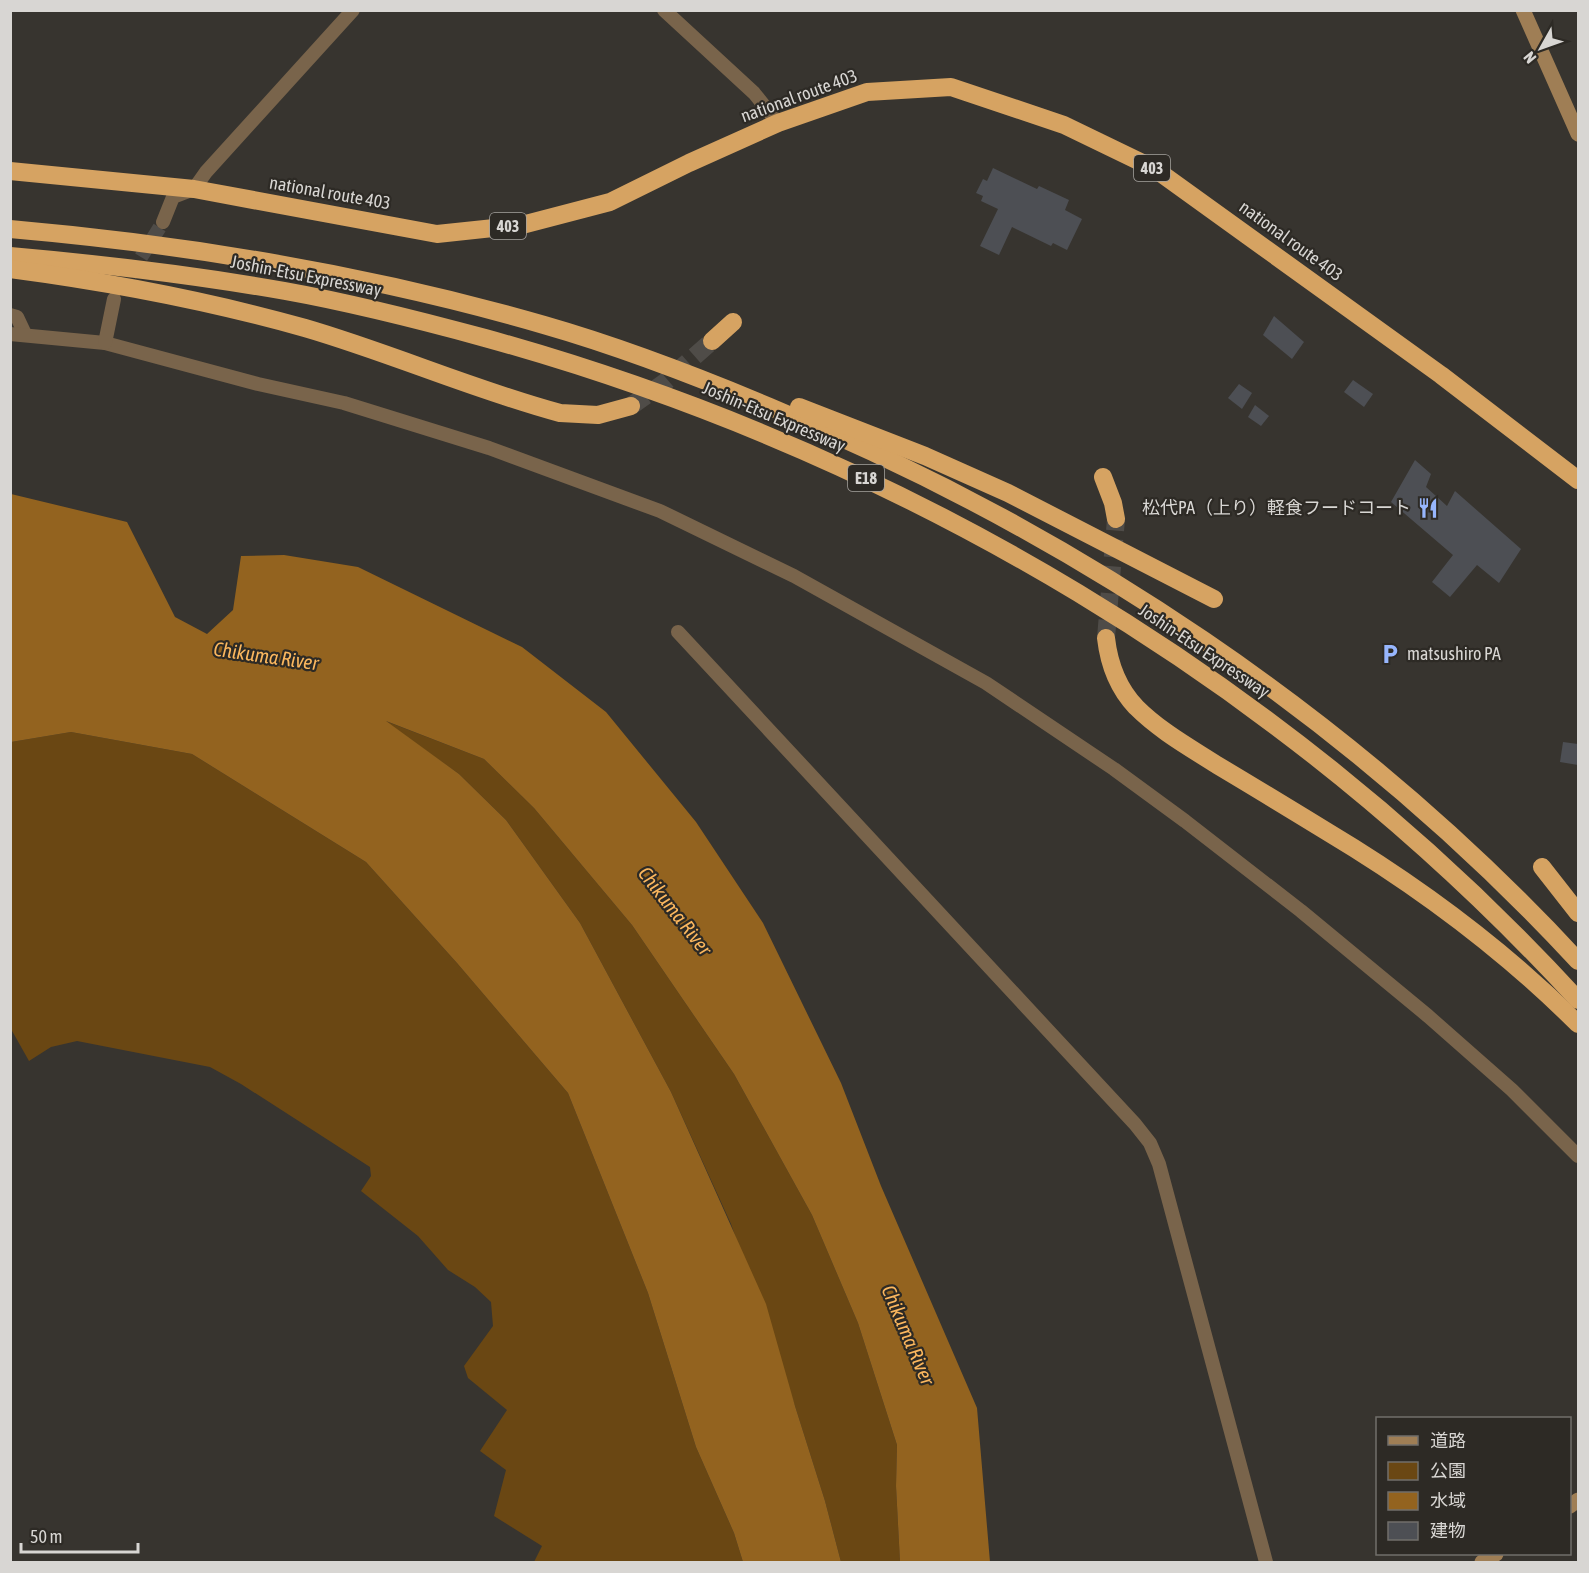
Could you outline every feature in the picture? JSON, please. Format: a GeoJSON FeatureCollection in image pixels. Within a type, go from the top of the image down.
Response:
{"type":"FeatureCollection","features":[{"type":"Feature","properties":{"kind":"highway","name":"national route 403"},"geometry":{"type":"LineString","coordinates":[[10,171],[194,189],[437,234],[522,225],[610,202],[778,123],[867,92],[951,87],[1064,125],[1155,169],[1441,375],[1578,480]]}},
{"type":"Feature","properties":{"kind":"highway","name":"Joshin-Etsu Expressway"},"geometry":{"type":"LineString","coordinates":[[10,229],[153,244],[293,265],[463,303],[624,350],[733,391],[888,459],[1016,525],[1154,607],[1229,658],[1363,759],[1431,817],[1487,869],[1578,961]]}},
{"type":"Feature","properties":{"kind":"highway","name":"Joshin-Etsu Expressway"},"geometry":{"type":"LineString","coordinates":[[10,256],[212,279],[323,299],[447,328],[536,352],[691,404],[864,477],[933,511],[1073,590],[1208,678],[1277,727],[1413,838],[1541,959],[1578,1000]]}},
{"type":"Feature","properties":{"kind":"highway"},"geometry":{"type":"LineString","coordinates":[[10,269],[59,275],[150,292],[294,325],[370,348],[538,407],[560,412],[598,415],[631,406]]}},
{"type":"Feature","properties":{"kind":"highway"},"geometry":{"type":"LineString","coordinates":[[712,341],[733,322]]}},
{"type":"Feature","properties":{"kind":"highway"},"geometry":{"type":"LineString","coordinates":[[624,350],[748,387],[925,456],[1008,493],[1214,599]]}},
{"type":"Feature","properties":{"kind":"highway"},"geometry":{"type":"LineString","coordinates":[[1103,477],[1113,503],[1116,519]]}},
{"type":"Feature","properties":{"kind":"highway"},"geometry":{"type":"LineString","coordinates":[[1106,638],[1108,656],[1118,682],[1134,705],[1150,720],[1190,748],[1381,865],[1433,900],[1540,986],[1578,1024]]}},
{"type":"Feature","properties":{"kind":"highway"},"geometry":{"type":"LineString","coordinates":[[1542,867],[1578,913]]}},
{"type":"Feature","properties":{"kind":"street"},"geometry":{"type":"LineString","coordinates":[[164,222],[173,197],[194,189],[206,172],[353,10]]}},
{"type":"Feature","properties":{"kind":"street"},"geometry":{"type":"LineString","coordinates":[[664,10],[754,93],[778,123]]}},
{"type":"Feature","properties":{"kind":"street"},"geometry":{"type":"LineString","coordinates":[[1523,10],[1578,134]]}},
{"type":"Feature","properties":{"kind":"street"},"geometry":{"type":"LineString","coordinates":[[105,344],[114,299]]}},
{"type":"Feature","properties":{"kind":"street"},"geometry":{"type":"LineString","coordinates":[[10,315],[17,317],[25,334]]}},
{"type":"Feature","properties":{"kind":"street"},"geometry":{"type":"LineString","coordinates":[[10,334],[105,344],[344,404],[489,448],[660,511],[794,576],[986,683],[1114,769],[1185,821],[1283,897],[1428,1016],[1512,1090],[1578,1156]]}},
{"type":"Feature","properties":{"kind":"street"},"geometry":{"type":"LineString","coordinates":[[678,632],[1135,1124],[1150,1143],[1159,1164],[1266,1563]]}},
{"type":"Feature","properties":{"kind":"green space"},"geometry":{"type":"Polygon","coordinates":[[[383,720],[484,759],[534,808],[632,925],[734,1074],[812,1215],[858,1323],[897,1445],[896,1486],[900,1562],[841,1562],[825,1501],[795,1406],[731,1224],[671,1092],[580,923],[506,820],[459,774],[383,720]]]}},
{"type":"Feature","properties":{"kind":"green space"},"geometry":{"type":"Polygon","coordinates":[[[71,732],[192,754],[366,862],[457,963],[568,1093],[648,1293],[696,1447],[734,1533],[743,1562],[534,1562],[542,1546],[494,1516],[506,1470],[480,1451],[507,1410],[468,1378],[464,1366],[493,1326],[491,1302],[475,1287],[448,1270],[418,1236],[361,1191],[371,1176],[370,1167],[241,1084],[210,1067],[77,1041],[51,1047],[29,1061],[11,1029],[11,742],[71,732]]]}},
{"type":"Feature","properties":{"kind":"water","name":"Chikuma River"},"geometry":{"type":"Polygon","coordinates":[[[11,494],[127,522],[175,617],[207,634],[233,610],[241,556],[284,555],[358,567],[522,647],[606,712],[696,822],[763,923],[841,1083],[881,1186],[977,1408],[990,1562],[900,1562],[896,1486],[897,1445],[858,1323],[812,1215],[734,1074],[632,925],[534,808],[484,759],[386,721],[459,774],[506,820],[580,923],[671,1092],[766,1304],[841,1562],[743,1562],[734,1533],[696,1447],[648,1293],[568,1093],[457,963],[366,862],[192,754],[71,732],[11,742],[11,494]]]}},
{"type":"Feature","properties":{"kind":"building"},"geometry":{"type":"Polygon","coordinates":[[[993,168],[1037,189],[1039,186],[1069,200],[1065,210],[1082,219],[1067,250],[1053,243],[1051,246],[1012,227],[999,255],[980,246],[998,209],[981,201],[983,196],[976,193],[983,179],[987,181],[993,168]]]}},
{"type":"Feature","properties":{"kind":"building"},"geometry":{"type":"Polygon","coordinates":[[[1274,316],[1304,342],[1292,359],[1263,335],[1274,316]]]}},
{"type":"Feature","properties":{"kind":"building"},"geometry":{"type":"Polygon","coordinates":[[[1353,380],[1373,394],[1364,407],[1344,392],[1353,380]]]}},
{"type":"Feature","properties":{"kind":"building"},"geometry":{"type":"Polygon","coordinates":[[[1239,384],[1252,393],[1242,409],[1228,398],[1239,384]]]}},
{"type":"Feature","properties":{"kind":"building"},"geometry":{"type":"Polygon","coordinates":[[[1255,405],[1269,416],[1261,426],[1248,417],[1255,405]]]}},
{"type":"Feature","properties":{"kind":"building"},"geometry":{"type":"Polygon","coordinates":[[[1415,460],[1431,474],[1426,487],[1447,506],[1455,491],[1521,549],[1499,583],[1477,565],[1450,597],[1432,582],[1453,555],[1391,502],[1415,460]]]}},
{"type":"Feature","properties":{"kind":"building"},"geometry":{"type":"Polygon","coordinates":[[[1563,742],[1578,744],[1578,765],[1560,762],[1563,742]]]}},
{"type":"Feature","properties":{"kind":"tunnel"},"geometry":{"type":"LineString","coordinates":[[130,275],[163,222]]}},
{"type":"Feature","properties":{"kind":"tunnel"},"geometry":{"type":"LineString","coordinates":[[631,406],[664,383],[712,341]]}},
{"type":"Feature","properties":{"kind":"tunnel"},"geometry":{"type":"LineString","coordinates":[[1106,638],[1116,519]]}},
{"type":"Feature","properties":{"kind":"place","name":"松代PA（上り）軽食フードコート"},"geometry":{"type":"Point","coordinates":[1428,508]}},
{"type":"Feature","properties":{"kind":"place","name":"matsushiro PA"},"geometry":{"type":"Point","coordinates":[1390,654]}}]}
